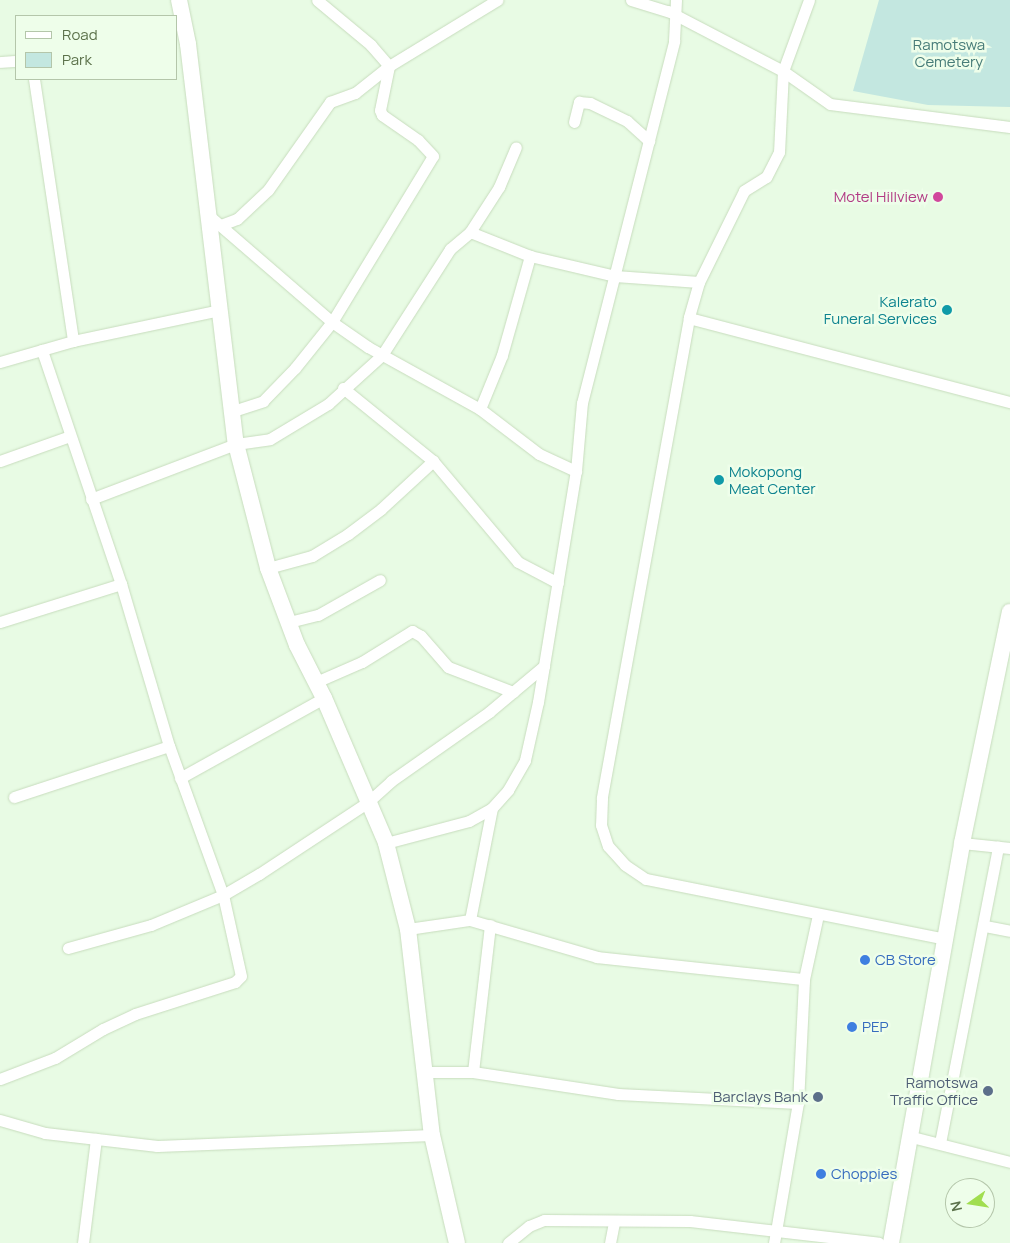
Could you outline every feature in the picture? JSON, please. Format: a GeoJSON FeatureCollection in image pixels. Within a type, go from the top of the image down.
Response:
{"type":"FeatureCollection","features":[{"type":"Feature","properties":{"kind":"street"},"geometry":{"type":"LineString","coordinates":[[178,0],[182,46],[207,214],[220,310],[230,412],[236,444],[268,568],[289,622],[324,698],[386,843],[408,929],[432,1135],[457,1243]]}},
{"type":"Feature","properties":{"kind":"street"},"geometry":{"type":"LineString","coordinates":[[317,0],[371,45],[389,66]]}},
{"type":"Feature","properties":{"kind":"street"},"geometry":{"type":"LineString","coordinates":[[220,225],[237,219],[268,190],[330,102],[356,93],[389,66],[497,0]]}},
{"type":"Feature","properties":{"kind":"street"},"geometry":{"type":"LineString","coordinates":[[631,0],[674,15],[784,71],[830,104],[1010,127]]}},
{"type":"Feature","properties":{"kind":"street"},"geometry":{"type":"LineString","coordinates":[[386,843],[469,821],[492,808],[508,790],[525,760],[544,666],[576,471],[582,403],[674,41],[676,0]]}},
{"type":"Feature","properties":{"kind":"street"},"geometry":{"type":"LineString","coordinates":[[809,0],[784,71],[779,152],[766,178],[744,191],[699,282],[689,318],[602,798],[601,825],[608,846],[625,865],[646,879],[818,915],[946,939]]}},
{"type":"Feature","properties":{"kind":"street"},"geometry":{"type":"LineString","coordinates":[[0,62],[15,61]]}},
{"type":"Feature","properties":{"kind":"street"},"geometry":{"type":"LineString","coordinates":[[230,412],[263,401],[295,368],[332,322],[433,156],[418,140],[382,115],[380,110],[389,66]]}},
{"type":"Feature","properties":{"kind":"street"},"geometry":{"type":"LineString","coordinates":[[34,80],[73,341]]}},
{"type":"Feature","properties":{"kind":"street"},"geometry":{"type":"LineString","coordinates":[[574,122],[579,102],[590,103],[627,121],[649,141]]}},
{"type":"Feature","properties":{"kind":"street"},"geometry":{"type":"LineString","coordinates":[[91,499],[236,444],[270,439],[310,417],[382,356],[450,249],[470,232],[499,187],[516,148]]}},
{"type":"Feature","properties":{"kind":"street"},"geometry":{"type":"LineString","coordinates":[[207,214],[332,322],[382,356],[480,409],[518,440],[576,471]]}},
{"type":"Feature","properties":{"kind":"street"},"geometry":{"type":"LineString","coordinates":[[470,232],[530,256],[615,276],[699,282]]}},
{"type":"Feature","properties":{"kind":"street"},"geometry":{"type":"LineString","coordinates":[[480,409],[502,355],[530,256]]}},
{"type":"Feature","properties":{"kind":"street"},"geometry":{"type":"LineString","coordinates":[[0,362],[73,341],[220,310]]}},
{"type":"Feature","properties":{"kind":"street"},"geometry":{"type":"LineString","coordinates":[[689,318],[1010,402]]}},
{"type":"Feature","properties":{"kind":"street"},"geometry":{"type":"LineString","coordinates":[[0,1079],[55,1058],[103,1029],[135,1014],[238,980],[240,963],[223,894],[169,746],[121,584],[42,350]]}},
{"type":"Feature","properties":{"kind":"street"},"geometry":{"type":"LineString","coordinates":[[343,388],[433,461],[518,562],[558,583]]}},
{"type":"Feature","properties":{"kind":"street"},"geometry":{"type":"LineString","coordinates":[[0,461],[70,436]]}},
{"type":"Feature","properties":{"kind":"street"},"geometry":{"type":"LineString","coordinates":[[268,568],[312,556],[348,534],[381,510],[433,461]]}},
{"type":"Feature","properties":{"kind":"street"},"geometry":{"type":"LineString","coordinates":[[289,622],[318,615],[380,580]]}},
{"type":"Feature","properties":{"kind":"street"},"geometry":{"type":"LineString","coordinates":[[0,622],[121,584]]}},
{"type":"Feature","properties":{"kind":"street"},"geometry":{"type":"LineString","coordinates":[[891,1243],[908,1136],[946,939],[962,843],[1010,612]]}},
{"type":"Feature","properties":{"kind":"street"},"geometry":{"type":"LineString","coordinates":[[316,682],[362,662],[412,631],[421,636],[448,667],[513,692]]}},
{"type":"Feature","properties":{"kind":"street"},"geometry":{"type":"LineString","coordinates":[[68,948],[151,925],[223,894],[368,802],[390,781],[513,692],[544,666]]}},
{"type":"Feature","properties":{"kind":"street"},"geometry":{"type":"LineString","coordinates":[[180,778],[324,698]]}},
{"type":"Feature","properties":{"kind":"street"},"geometry":{"type":"LineString","coordinates":[[14,797],[169,746]]}},
{"type":"Feature","properties":{"kind":"street"},"geometry":{"type":"LineString","coordinates":[[470,920],[492,808]]}},
{"type":"Feature","properties":{"kind":"street"},"geometry":{"type":"LineString","coordinates":[[940,1143],[985,926],[1004,848],[962,843]]}},
{"type":"Feature","properties":{"kind":"street"},"geometry":{"type":"LineString","coordinates":[[774,1243],[798,1103],[804,979],[818,915]]}},
{"type":"Feature","properties":{"kind":"street"},"geometry":{"type":"LineString","coordinates":[[408,929],[470,920],[597,957],[804,979]]}},
{"type":"Feature","properties":{"kind":"street"},"geometry":{"type":"LineString","coordinates":[[473,1072],[490,925]]}},
{"type":"Feature","properties":{"kind":"street"},"geometry":{"type":"LineString","coordinates":[[985,926],[1010,932]]}},
{"type":"Feature","properties":{"kind":"street"},"geometry":{"type":"LineString","coordinates":[[426,1072],[473,1072],[618,1094],[798,1103]]}},
{"type":"Feature","properties":{"kind":"street"},"geometry":{"type":"LineString","coordinates":[[0,1120],[45,1133],[157,1146],[432,1135]]}},
{"type":"Feature","properties":{"kind":"street"},"geometry":{"type":"LineString","coordinates":[[908,1136],[1010,1162]]}},
{"type":"Feature","properties":{"kind":"street"},"geometry":{"type":"LineString","coordinates":[[83,1243],[96,1139]]}},
{"type":"Feature","properties":{"kind":"street"},"geometry":{"type":"LineString","coordinates":[[508,1243],[529,1226],[544,1220],[690,1222],[776,1229],[879,1243]]}},
{"type":"Feature","properties":{"kind":"street"},"geometry":{"type":"LineString","coordinates":[[610,1243],[614,1222]]}},
{"type":"Feature","properties":{"kind":"green space","name":"Ramotswa Cemetery"},"geometry":{"type":"Polygon","coordinates":[[[879,0],[1010,0],[1010,107],[928,105],[853,91],[879,0]]]}},
{"type":"Feature","properties":{"kind":"place","name":"Motel Hillview"},"geometry":{"type":"Point","coordinates":[938,197]}},
{"type":"Feature","properties":{"kind":"place","name":"Kalerato Funeral Services"},"geometry":{"type":"Point","coordinates":[947,310]}},
{"type":"Feature","properties":{"kind":"place","name":"Mokopong Meat Center"},"geometry":{"type":"Point","coordinates":[719,480]}},
{"type":"Feature","properties":{"kind":"place","name":"CB Store"},"geometry":{"type":"Point","coordinates":[865,960]}},
{"type":"Feature","properties":{"kind":"place","name":"PEP"},"geometry":{"type":"Point","coordinates":[852,1027]}},
{"type":"Feature","properties":{"kind":"place","name":"Ramotswa Traffic Office"},"geometry":{"type":"Point","coordinates":[988,1091]}},
{"type":"Feature","properties":{"kind":"place","name":"Barclays Bank"},"geometry":{"type":"Point","coordinates":[818,1097]}},
{"type":"Feature","properties":{"kind":"place","name":"Choppies"},"geometry":{"type":"Point","coordinates":[821,1174]}}]}
